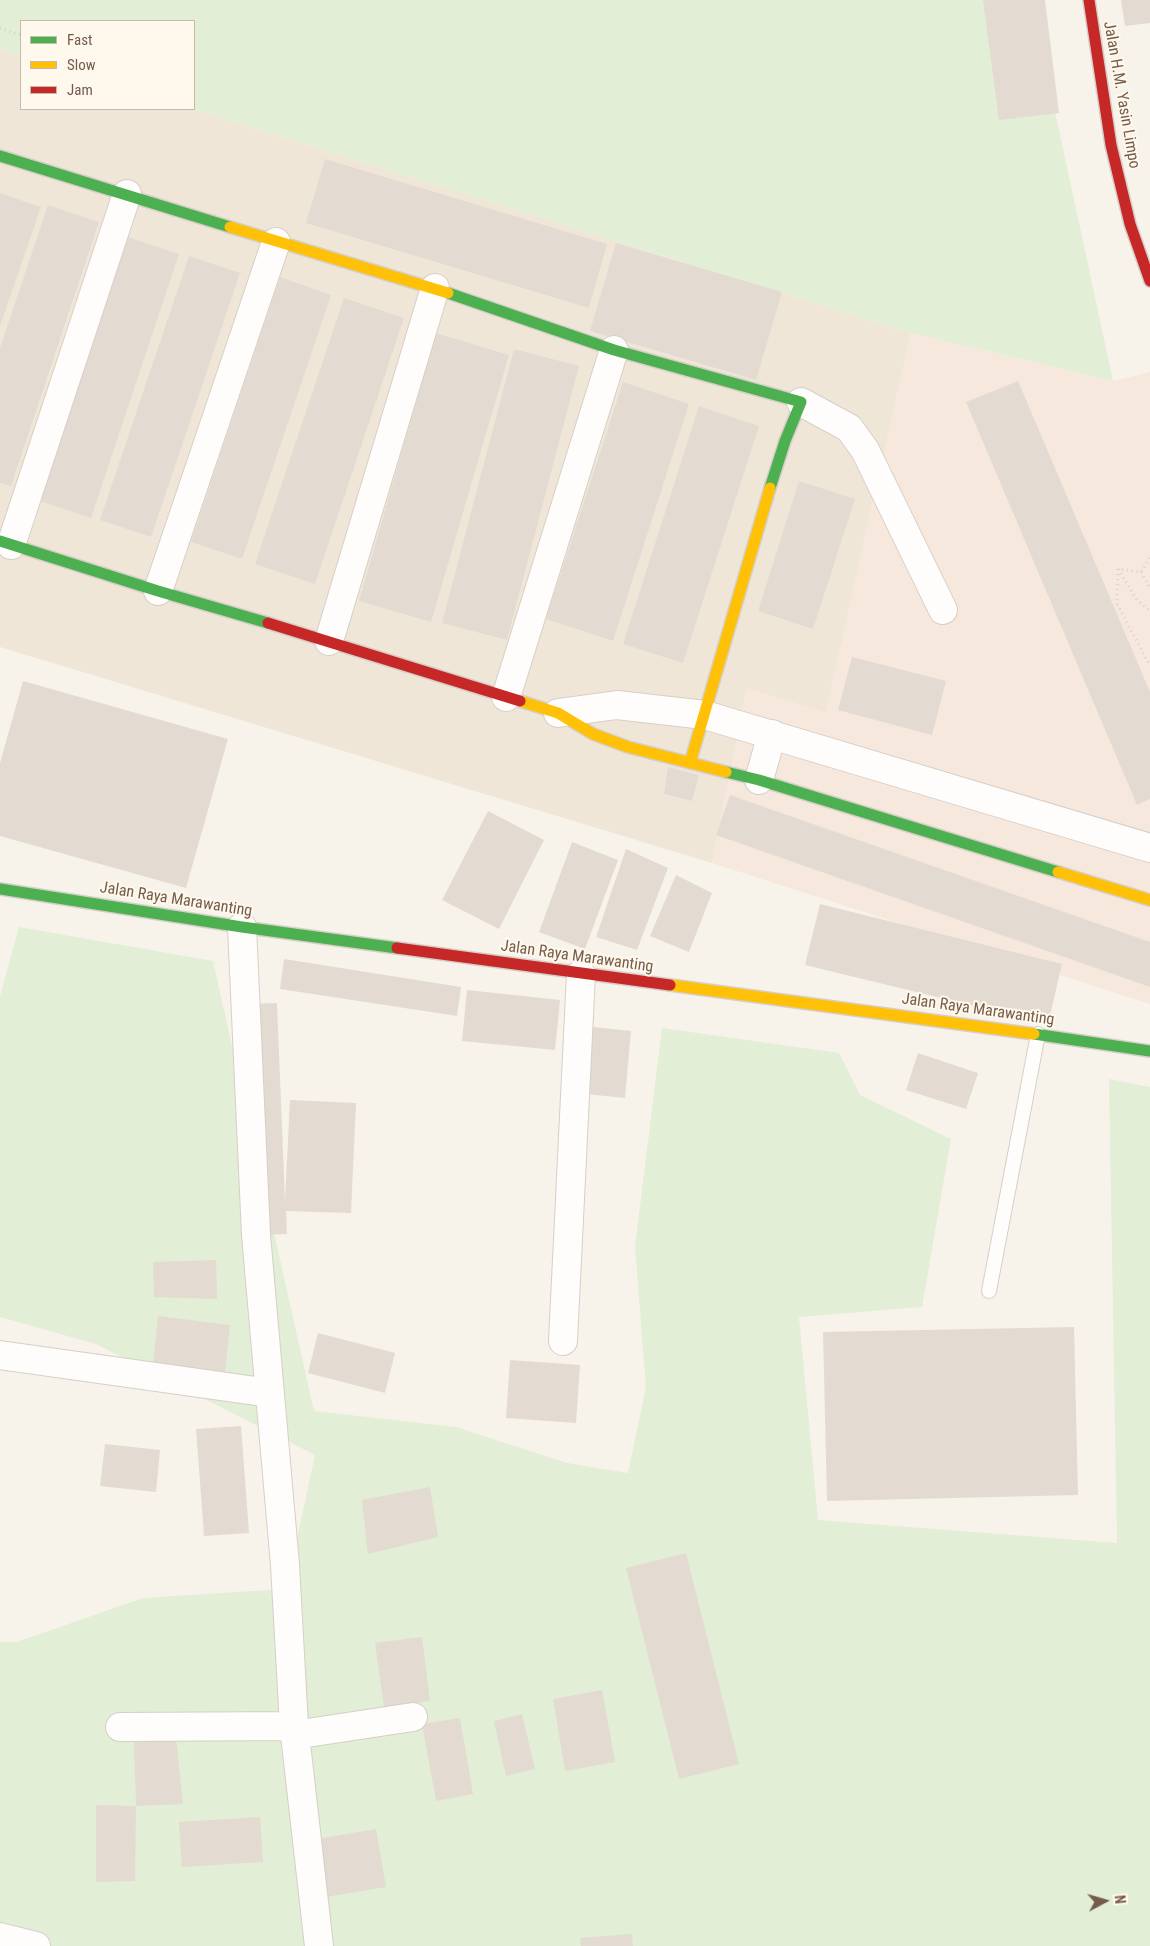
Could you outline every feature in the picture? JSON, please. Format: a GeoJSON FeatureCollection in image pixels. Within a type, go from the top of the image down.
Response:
{"type":"FeatureCollection","features":[{"type":"Feature","properties":{"kind":"street","name":"Jalan H.M. Yasin Limpo"},"geometry":{"type":"LineString","coordinates":[[1089,0],[1111,145],[1130,224],[1150,281]]}},
{"type":"Feature","properties":{"kind":"street"},"geometry":{"type":"LineString","coordinates":[[0,156],[127,194],[276,242],[435,288],[614,350],[801,402],[849,428],[865,450],[943,610]]}},
{"type":"Feature","properties":{"kind":"street"},"geometry":{"type":"LineString","coordinates":[[127,194],[6,543],[158,591],[329,640],[558,713],[610,742],[759,780],[1150,900]]}},
{"type":"Feature","properties":{"kind":"street"},"geometry":{"type":"LineString","coordinates":[[158,591],[276,242]]}},
{"type":"Feature","properties":{"kind":"street"},"geometry":{"type":"LineString","coordinates":[[329,640],[435,288]]}},
{"type":"Feature","properties":{"kind":"street"},"geometry":{"type":"LineString","coordinates":[[506,697],[614,350]]}},
{"type":"Feature","properties":{"kind":"street"},"geometry":{"type":"LineString","coordinates":[[690,763],[763,510],[785,441],[801,402]]}},
{"type":"Feature","properties":{"kind":"street"},"geometry":{"type":"LineString","coordinates":[[558,713],[617,705],[705,715],[1150,848]]}},
{"type":"Feature","properties":{"kind":"street"},"geometry":{"type":"LineString","coordinates":[[759,780],[772,734]]}},
{"type":"Feature","properties":{"kind":"street","name":"Jalan Raya Marawanting"},"geometry":{"type":"LineString","coordinates":[[0,889],[242,927],[1038,1034],[1150,1052]]}},
{"type":"Feature","properties":{"kind":"street"},"geometry":{"type":"LineString","coordinates":[[242,927],[256,1235],[285,1565],[294,1730],[319,1946]]}},
{"type":"Feature","properties":{"kind":"street"},"geometry":{"type":"LineString","coordinates":[[564,1342],[581,974]]}},
{"type":"Feature","properties":{"kind":"street"},"geometry":{"type":"LineString","coordinates":[[0,1355],[270,1393]]}},
{"type":"Feature","properties":{"kind":"street"},"geometry":{"type":"LineString","coordinates":[[120,1727],[294,1730],[413,1717]]}},
{"type":"Feature","properties":{"kind":"street"},"geometry":{"type":"LineString","coordinates":[[0,1937],[36,1946]]}},
{"type":"Feature","properties":{"kind":"lane"},"geometry":{"type":"LineString","coordinates":[[988,1291],[1038,1034]]}},
{"type":"Feature","properties":{"kind":"path"},"geometry":{"type":"LineString","coordinates":[[0,28],[20,35]]}},
{"type":"Feature","properties":{"kind":"path"},"geometry":{"type":"LineString","coordinates":[[1141,572],[1150,558]]}},
{"type":"Feature","properties":{"kind":"path"},"geometry":{"type":"LineString","coordinates":[[1118,568],[1141,572]]}},
{"type":"Feature","properties":{"kind":"path"},"geometry":{"type":"LineString","coordinates":[[1118,568],[1137,600],[1150,611]]}},
{"type":"Feature","properties":{"kind":"path"},"geometry":{"type":"LineString","coordinates":[[1118,568],[1116,604],[1150,666]]}},
{"type":"Feature","properties":{"kind":"path"},"geometry":{"type":"LineString","coordinates":[[1141,572],[1150,588]]}},
{"type":"Feature","properties":{"kind":"shaded area"},"geometry":{"type":"Polygon","coordinates":[[[0,49],[20,55],[20,110],[195,110],[911,333],[826,713],[747,689],[712,863],[0,647],[0,49]]]}},
{"type":"Feature","properties":{"kind":"shaded area"},"geometry":{"type":"Polygon","coordinates":[[[911,333],[1113,381],[1150,372],[1150,1004],[712,863],[747,688],[826,713],[911,333]]]}},
{"type":"Feature","properties":{"kind":"green space"},"geometry":{"type":"Polygon","coordinates":[[[0,0],[1031,0],[1113,381],[911,333],[195,110],[195,20],[20,20],[20,55],[0,49],[0,0]]]}},
{"type":"Feature","properties":{"kind":"green space"},"geometry":{"type":"Polygon","coordinates":[[[19,927],[213,961],[314,1411],[456,1427],[567,1463],[628,1473],[646,1387],[635,1247],[662,1028],[839,1053],[860,1095],[951,1139],[922,1307],[799,1317],[818,1520],[1117,1543],[1109,1079],[1150,1087],[1150,1946],[0,1946],[0,1642],[17,1642],[143,1598],[286,1589],[315,1455],[96,1344],[0,1317],[0,996],[19,927]]]}},
{"type":"Feature","properties":{"kind":"building"},"geometry":{"type":"Polygon","coordinates":[[[983,0],[1045,0],[1059,113],[999,120],[983,0]]]}},
{"type":"Feature","properties":{"kind":"building"},"geometry":{"type":"Polygon","coordinates":[[[1121,0],[1150,0],[1150,23],[1125,26],[1121,0]]]}},
{"type":"Feature","properties":{"kind":"building"},"geometry":{"type":"Polygon","coordinates":[[[325,159],[607,244],[589,308],[306,223],[325,159]]]}},
{"type":"Feature","properties":{"kind":"building"},"geometry":{"type":"Polygon","coordinates":[[[0,193],[41,207],[0,326],[0,193]]]}},
{"type":"Feature","properties":{"kind":"building"},"geometry":{"type":"Polygon","coordinates":[[[48,205],[99,222],[11,486],[0,483],[0,348],[48,205]]]}},
{"type":"Feature","properties":{"kind":"building"},"geometry":{"type":"Polygon","coordinates":[[[128,237],[179,254],[91,518],[40,501],[128,237]]]}},
{"type":"Feature","properties":{"kind":"building"},"geometry":{"type":"Polygon","coordinates":[[[616,243],[782,292],[756,380],[590,331],[616,243]]]}},
{"type":"Feature","properties":{"kind":"building"},"geometry":{"type":"Polygon","coordinates":[[[189,256],[240,273],[151,537],[100,520],[189,256]]]}},
{"type":"Feature","properties":{"kind":"building"},"geometry":{"type":"Polygon","coordinates":[[[280,277],[331,295],[242,559],[191,542],[280,277]]]}},
{"type":"Feature","properties":{"kind":"building"},"geometry":{"type":"Polygon","coordinates":[[[344,298],[404,318],[315,584],[255,564],[344,298]]]}},
{"type":"Feature","properties":{"kind":"building"},"geometry":{"type":"Polygon","coordinates":[[[436,333],[509,355],[431,622],[359,601],[436,333]]]}},
{"type":"Feature","properties":{"kind":"building"},"geometry":{"type":"Polygon","coordinates":[[[514,349],[579,366],[507,640],[442,623],[514,349]]]}},
{"type":"Feature","properties":{"kind":"building"},"geometry":{"type":"Polygon","coordinates":[[[1018,381],[1150,692],[1150,799],[1137,805],[966,402],[1018,381]]]}},
{"type":"Feature","properties":{"kind":"building"},"geometry":{"type":"Polygon","coordinates":[[[623,382],[689,404],[613,641],[546,619],[623,382]]]}},
{"type":"Feature","properties":{"kind":"building"},"geometry":{"type":"Polygon","coordinates":[[[699,406],[759,426],[683,663],[623,644],[699,406]]]}},
{"type":"Feature","properties":{"kind":"building"},"geometry":{"type":"Polygon","coordinates":[[[799,481],[855,499],[813,629],[758,611],[799,481]]]}},
{"type":"Feature","properties":{"kind":"building"},"geometry":{"type":"Polygon","coordinates":[[[852,657],[946,681],[932,735],[838,710],[852,657]]]}},
{"type":"Feature","properties":{"kind":"building"},"geometry":{"type":"Polygon","coordinates":[[[23,681],[228,739],[186,888],[0,836],[0,763],[23,681]]]}},
{"type":"Feature","properties":{"kind":"building"},"geometry":{"type":"Polygon","coordinates":[[[668,767],[699,775],[692,801],[664,794],[668,767]]]}},
{"type":"Feature","properties":{"kind":"building"},"geometry":{"type":"Polygon","coordinates":[[[730,795],[1150,942],[1150,987],[716,835],[730,795]]]}},
{"type":"Feature","properties":{"kind":"building"},"geometry":{"type":"Polygon","coordinates":[[[488,811],[544,840],[499,929],[442,900],[488,811]]]}},
{"type":"Feature","properties":{"kind":"building"},"geometry":{"type":"Polygon","coordinates":[[[572,842],[618,860],[585,949],[539,932],[572,842]]]}},
{"type":"Feature","properties":{"kind":"building"},"geometry":{"type":"Polygon","coordinates":[[[626,849],[668,868],[637,950],[596,937],[626,849]]]}},
{"type":"Feature","properties":{"kind":"building"},"geometry":{"type":"Polygon","coordinates":[[[676,875],[712,893],[689,952],[650,936],[676,875]]]}},
{"type":"Feature","properties":{"kind":"building"},"geometry":{"type":"Polygon","coordinates":[[[820,904],[1062,964],[1048,1024],[805,965],[820,904]]]}},
{"type":"Feature","properties":{"kind":"building"},"geometry":{"type":"Polygon","coordinates":[[[284,959],[461,987],[457,1016],[280,989],[284,959]]]}},
{"type":"Feature","properties":{"kind":"building"},"geometry":{"type":"Polygon","coordinates":[[[467,990],[560,1000],[555,1050],[462,1041],[467,990]]]}},
{"type":"Feature","properties":{"kind":"building"},"geometry":{"type":"Polygon","coordinates":[[[277,1003],[285,1202],[290,1100],[356,1103],[351,1213],[286,1211],[287,1234],[258,1235],[248,1004],[277,1003]]]}},
{"type":"Feature","properties":{"kind":"building"},"geometry":{"type":"Polygon","coordinates":[[[592,1027],[631,1031],[625,1098],[585,1094],[592,1027]]]}},
{"type":"Feature","properties":{"kind":"building"},"geometry":{"type":"Polygon","coordinates":[[[918,1053],[978,1073],[966,1109],[906,1090],[918,1053]]]}},
{"type":"Feature","properties":{"kind":"building"},"geometry":{"type":"Polygon","coordinates":[[[216,1260],[217,1299],[154,1297],[153,1262],[216,1260]]]}},
{"type":"Feature","properties":{"kind":"building"},"geometry":{"type":"Polygon","coordinates":[[[158,1316],[230,1325],[225,1372],[153,1364],[158,1316]]]}},
{"type":"Feature","properties":{"kind":"building"},"geometry":{"type":"Polygon","coordinates":[[[1074,1327],[1078,1495],[827,1501],[823,1332],[1074,1327]]]}},
{"type":"Feature","properties":{"kind":"building"},"geometry":{"type":"Polygon","coordinates":[[[318,1333],[395,1353],[385,1393],[308,1373],[318,1333]]]}},
{"type":"Feature","properties":{"kind":"building"},"geometry":{"type":"Polygon","coordinates":[[[510,1360],[580,1365],[576,1423],[506,1418],[510,1360]]]}},
{"type":"Feature","properties":{"kind":"building"},"geometry":{"type":"Polygon","coordinates":[[[241,1426],[249,1533],[204,1536],[196,1429],[241,1426]]]}},
{"type":"Feature","properties":{"kind":"building"},"geometry":{"type":"Polygon","coordinates":[[[105,1444],[160,1450],[156,1492],[100,1486],[105,1444]]]}},
{"type":"Feature","properties":{"kind":"building"},"geometry":{"type":"Polygon","coordinates":[[[430,1487],[438,1537],[368,1554],[362,1500],[430,1487]]]}},
{"type":"Feature","properties":{"kind":"building"},"geometry":{"type":"Polygon","coordinates":[[[686,1553],[739,1764],[679,1779],[626,1568],[686,1553]]]}},
{"type":"Feature","properties":{"kind":"building"},"geometry":{"type":"Polygon","coordinates":[[[422,1637],[430,1701],[384,1707],[375,1643],[422,1637]]]}},
{"type":"Feature","properties":{"kind":"building"},"geometry":{"type":"Polygon","coordinates":[[[602,1690],[615,1762],[565,1771],[553,1699],[602,1690]]]}},
{"type":"Feature","properties":{"kind":"building"},"geometry":{"type":"Polygon","coordinates":[[[522,1714],[535,1769],[506,1776],[494,1721],[522,1714]]]}},
{"type":"Feature","properties":{"kind":"building"},"geometry":{"type":"Polygon","coordinates":[[[460,1718],[473,1794],[436,1801],[422,1724],[460,1718]]]}},
{"type":"Feature","properties":{"kind":"building"},"geometry":{"type":"Polygon","coordinates":[[[176,1738],[183,1804],[136,1806],[134,1742],[176,1738]]]}},
{"type":"Feature","properties":{"kind":"building"},"geometry":{"type":"Polygon","coordinates":[[[96,1805],[136,1806],[135,1881],[96,1882],[96,1805]]]}},
{"type":"Feature","properties":{"kind":"building"},"geometry":{"type":"Polygon","coordinates":[[[260,1817],[263,1862],[182,1867],[179,1822],[260,1817]]]}},
{"type":"Feature","properties":{"kind":"building"},"geometry":{"type":"Polygon","coordinates":[[[376,1829],[386,1887],[326,1897],[316,1839],[376,1829]]]}},
{"type":"Feature","properties":{"kind":"building"},"geometry":{"type":"Polygon","coordinates":[[[632,1934],[633,1946],[581,1946],[580,1938],[632,1934]]]}},
{"type":"Feature","properties":{"kind":"traffic: fast"},"geometry":{"type":"LineString","coordinates":[[0,156],[230,227]]}},
{"type":"Feature","properties":{"kind":"traffic: fast"},"geometry":{"type":"LineString","coordinates":[[448,293],[614,350],[801,402],[785,441],[770,488]]}},
{"type":"Feature","properties":{"kind":"traffic: fast"},"geometry":{"type":"LineString","coordinates":[[0,541],[158,591],[268,623]]}},
{"type":"Feature","properties":{"kind":"traffic: fast"},"geometry":{"type":"LineString","coordinates":[[726,772],[759,780],[1058,872]]}},
{"type":"Feature","properties":{"kind":"traffic: fast"},"geometry":{"type":"LineString","coordinates":[[0,889],[242,927],[397,948]]}},
{"type":"Feature","properties":{"kind":"traffic: fast"},"geometry":{"type":"LineString","coordinates":[[1034,1034],[1150,1051]]}},
{"type":"Feature","properties":{"kind":"traffic: slow"},"geometry":{"type":"LineString","coordinates":[[230,227],[448,293]]}},
{"type":"Feature","properties":{"kind":"traffic: slow"},"geometry":{"type":"LineString","coordinates":[[690,763],[770,488]]}},
{"type":"Feature","properties":{"kind":"traffic: slow"},"geometry":{"type":"LineString","coordinates":[[520,701],[558,713],[593,734],[628,747],[726,772]]}},
{"type":"Feature","properties":{"kind":"traffic: slow"},"geometry":{"type":"LineString","coordinates":[[1058,872],[1150,900]]}},
{"type":"Feature","properties":{"kind":"traffic: slow"},"geometry":{"type":"LineString","coordinates":[[670,985],[1034,1034]]}},
{"type":"Feature","properties":{"kind":"traffic: jam"},"geometry":{"type":"LineString","coordinates":[[1089,0],[1111,145],[1130,224],[1150,281]]}},
{"type":"Feature","properties":{"kind":"traffic: jam"},"geometry":{"type":"LineString","coordinates":[[268,623],[520,701]]}},
{"type":"Feature","properties":{"kind":"traffic: jam"},"geometry":{"type":"LineString","coordinates":[[397,948],[670,985]]}}]}
